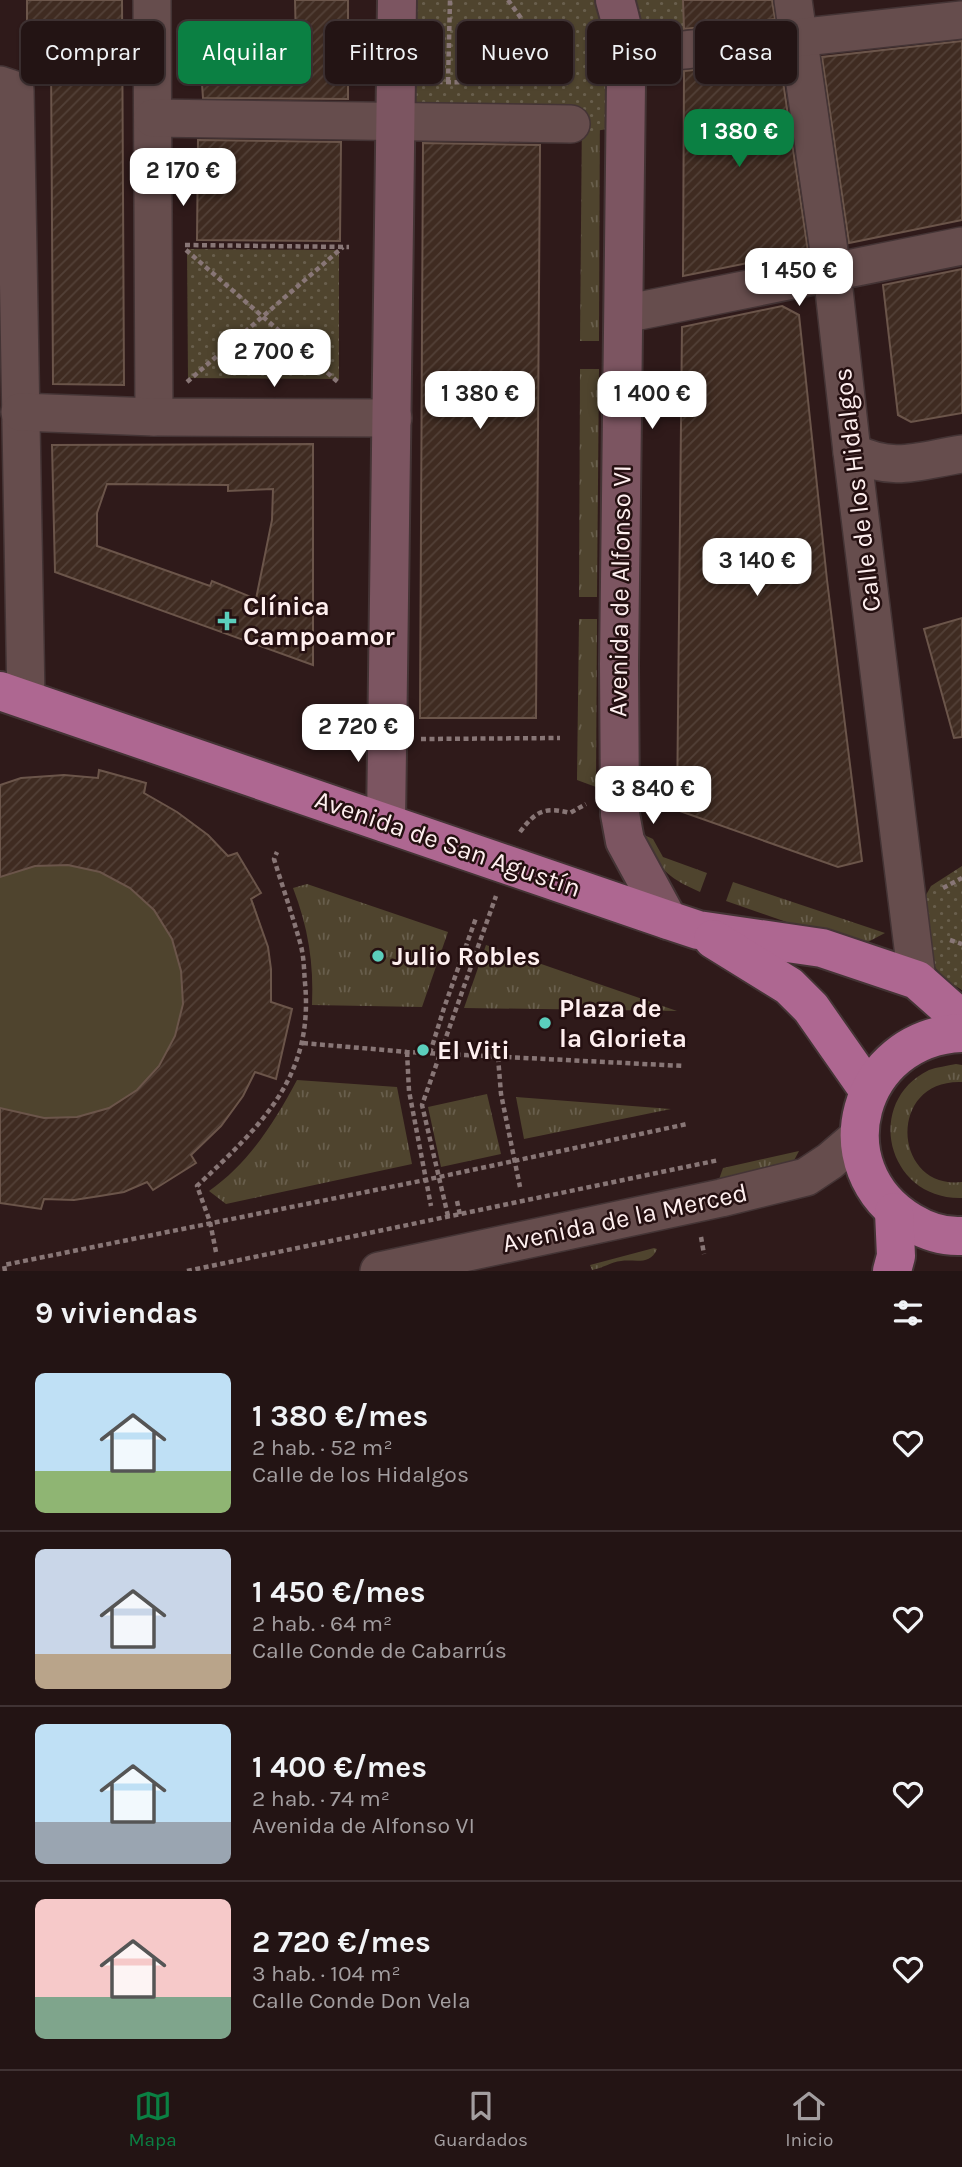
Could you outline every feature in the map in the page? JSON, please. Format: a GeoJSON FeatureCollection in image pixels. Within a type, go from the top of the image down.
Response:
{"type":"FeatureCollection","features":[{"type":"Feature","properties":{"kind":"highway","name":"Avenida de San Agustín"},"geometry":{"type":"LineString","coordinates":[[13,696],[683,925],[822,948],[917,980],[962,1020]]}},
{"type":"Feature","properties":{"kind":"highway","name":"Avenida de San Agustín"},"geometry":{"type":"LineString","coordinates":[[683,925],[789,986],[811,1008],[869,1091]]}},
{"type":"Feature","properties":{"kind":"highway"},"geometry":{"type":"LineString","coordinates":[[962,1033],[941,1034],[912,1044],[886,1065],[869,1091],[859,1136],[863,1166],[876,1192],[894,1212],[923,1229],[953,1237],[962,1236]]}},
{"type":"Feature","properties":{"kind":"highway"},"geometry":{"type":"LineString","coordinates":[[892,1271],[897,1256],[894,1212]]}},
{"type":"Feature","properties":{"kind":"main road"},"geometry":{"type":"LineString","coordinates":[[386,823],[397,0]]}},
{"type":"Feature","properties":{"kind":"main road","name":"Avenida de Alfonso VI"},"geometry":{"type":"LineString","coordinates":[[614,0],[620,21]]}},
{"type":"Feature","properties":{"kind":"main road","name":"Avenida de Alfonso VI"},"geometry":{"type":"LineString","coordinates":[[628,84],[619,664],[620,814],[625,841],[683,925]]}},
{"type":"Feature","properties":{"kind":"street"},"geometry":{"type":"LineString","coordinates":[[152,0],[154,417]]}},
{"type":"Feature","properties":{"kind":"street","name":"Calle de los Hidalgos"},"geometry":{"type":"LineString","coordinates":[[793,0],[832,272],[917,980]]}},
{"type":"Feature","properties":{"kind":"street"},"geometry":{"type":"LineString","coordinates":[[681,50],[962,20]]}},
{"type":"Feature","properties":{"kind":"street"},"geometry":{"type":"LineString","coordinates":[[0,85],[15,90],[20,412],[13,696]]}},
{"type":"Feature","properties":{"kind":"street"},"geometry":{"type":"LineString","coordinates":[[153,118],[571,124]]}},
{"type":"Feature","properties":{"kind":"street"},"geometry":{"type":"LineString","coordinates":[[624,314],[962,246]]}},
{"type":"Feature","properties":{"kind":"street"},"geometry":{"type":"LineString","coordinates":[[20,412],[154,417],[393,418]]}},
{"type":"Feature","properties":{"kind":"street"},"geometry":{"type":"LineString","coordinates":[[852,452],[870,461],[893,466],[962,454]]}},
{"type":"Feature","properties":{"kind":"street","name":"Avenida de la Merced"},"geometry":{"type":"LineString","coordinates":[[379,1271],[722,1198],[806,1177],[859,1136]]}},
{"type":"Feature","properties":{"kind":"path"},"geometry":{"type":"LineString","coordinates":[[448,82],[450,0]]}},
{"type":"Feature","properties":{"kind":"path"},"geometry":{"type":"LineString","coordinates":[[443,82],[568,83],[508,0]]}},
{"type":"Feature","properties":{"kind":"path"},"geometry":{"type":"LineString","coordinates":[[178,390],[262,316],[346,247],[180,245],[262,316],[345,388]]}},
{"type":"Feature","properties":{"kind":"path"},"geometry":{"type":"LineString","coordinates":[[412,739],[560,738]]}},
{"type":"Feature","properties":{"kind":"path"},"geometry":{"type":"LineString","coordinates":[[448,1216],[422,1105],[518,835],[531,818],[542,811],[556,809],[570,813],[593,800]]}},
{"type":"Feature","properties":{"kind":"path"},"geometry":{"type":"LineString","coordinates":[[216,1252],[211,1222],[197,1186],[245,1140],[271,1109],[294,1071],[303,1043],[306,999],[301,948],[274,859],[277,852]]}},
{"type":"Feature","properties":{"kind":"path"},"geometry":{"type":"LineString","coordinates":[[943,888],[962,878]]}},
{"type":"Feature","properties":{"kind":"path"},"geometry":{"type":"LineString","coordinates":[[430,1053],[476,918]]}},
{"type":"Feature","properties":{"kind":"path"},"geometry":{"type":"LineString","coordinates":[[950,940],[962,944]]}},
{"type":"Feature","properties":{"kind":"path"},"geometry":{"type":"LineString","coordinates":[[303,1043],[407,1052],[684,1066]]}},
{"type":"Feature","properties":{"kind":"path"},"geometry":{"type":"LineString","coordinates":[[407,1052],[408,1091],[431,1206]]}},
{"type":"Feature","properties":{"kind":"path"},"geometry":{"type":"LineString","coordinates":[[498,1057],[501,1094],[520,1187]]}},
{"type":"Feature","properties":{"kind":"path"},"geometry":{"type":"LineString","coordinates":[[5,1271],[4,1265],[687,1124]]}},
{"type":"Feature","properties":{"kind":"path"},"geometry":{"type":"LineString","coordinates":[[187,1271],[726,1158]]}},
{"type":"Feature","properties":{"kind":"green space"},"geometry":{"type":"Polygon","coordinates":[[[397,0],[683,0],[681,34],[681,21],[587,21],[587,84],[627,84],[626,126],[540,140],[423,141],[396,122],[396,84],[443,84],[443,21],[397,21],[397,0]]]}},
{"type":"Feature","properties":{"kind":"green space"},"geometry":{"type":"Polygon","coordinates":[[[600,95],[599,341],[580,341],[582,110],[600,95]]]}},
{"type":"Feature","properties":{"kind":"green space"},"geometry":{"type":"Polygon","coordinates":[[[187,249],[339,250],[339,379],[188,378],[187,249]]]}},
{"type":"Feature","properties":{"kind":"green space"},"geometry":{"type":"Polygon","coordinates":[[[580,369],[599,369],[597,597],[579,597],[580,369]]]}},
{"type":"Feature","properties":{"kind":"green space"},"geometry":{"type":"Polygon","coordinates":[[[579,619],[597,619],[596,787],[577,780],[579,619]]]}},
{"type":"Feature","properties":{"kind":"green space"},"geometry":{"type":"Polygon","coordinates":[[[99,770],[146,783],[145,793],[177,812],[228,856],[237,853],[261,893],[252,899],[267,950],[271,1002],[292,1009],[276,1079],[255,1072],[226,1116],[191,1155],[196,1163],[153,1190],[147,1182],[97,1196],[45,1199],[41,1209],[0,1203],[0,785],[48,776],[98,778],[99,770]]]}},
{"type":"Feature","properties":{"kind":"green space"},"geometry":{"type":"Polygon","coordinates":[[[642,834],[653,839],[663,857],[707,873],[700,892],[664,870],[642,834]]]}},
{"type":"Feature","properties":{"kind":"green space"},"geometry":{"type":"Polygon","coordinates":[[[962,866],[962,990],[947,981],[932,964],[922,902],[931,886],[962,866]]]}},
{"type":"Feature","properties":{"kind":"green space"},"geometry":{"type":"Polygon","coordinates":[[[733,882],[885,933],[866,943],[847,943],[726,901],[733,882]]]}},
{"type":"Feature","properties":{"kind":"green space"},"geometry":{"type":"Polygon","coordinates":[[[307,884],[448,932],[422,1007],[312,1005],[309,945],[293,888],[307,884]]]}},
{"type":"Feature","properties":{"kind":"green space"},"geometry":{"type":"Polygon","coordinates":[[[486,945],[677,1011],[464,1008],[486,945]]]}},
{"type":"Feature","properties":{"kind":"green space"},"geometry":{"type":"Polygon","coordinates":[[[962,1065],[962,1082],[937,1086],[920,1097],[910,1114],[908,1134],[912,1153],[922,1169],[939,1180],[962,1182],[962,1198],[936,1194],[916,1183],[901,1167],[893,1147],[891,1125],[896,1104],[908,1085],[929,1070],[962,1065]]]}},
{"type":"Feature","properties":{"kind":"green space"},"geometry":{"type":"Polygon","coordinates":[[[297,1080],[397,1087],[412,1164],[226,1204],[209,1191],[248,1155],[279,1112],[297,1080]]]}},
{"type":"Feature","properties":{"kind":"green space"},"geometry":{"type":"Polygon","coordinates":[[[487,1094],[501,1154],[441,1167],[428,1107],[487,1094]]]}},
{"type":"Feature","properties":{"kind":"green space"},"geometry":{"type":"Polygon","coordinates":[[[516,1097],[671,1109],[524,1139],[516,1097]]]}},
{"type":"Feature","properties":{"kind":"green space"},"geometry":{"type":"Polygon","coordinates":[[[799,1151],[790,1168],[717,1185],[723,1168],[799,1151]]]}},
{"type":"Feature","properties":{"kind":"green space"},"geometry":{"type":"Polygon","coordinates":[[[657,1249],[654,1254],[646,1260],[617,1262],[592,1270],[590,1265],[657,1249]]]}},
{"type":"Feature","properties":{"kind":"building"},"geometry":{"type":"Polygon","coordinates":[[[27,0],[122,0],[122,21],[27,21],[27,0]]]}},
{"type":"Feature","properties":{"kind":"building"},"geometry":{"type":"Polygon","coordinates":[[[295,0],[348,0],[348,21],[325,21],[325,84],[348,84],[348,99],[203,98],[202,84],[311,84],[311,21],[296,21],[295,0]]]}},
{"type":"Feature","properties":{"kind":"building"},"geometry":{"type":"Polygon","coordinates":[[[683,0],[772,0],[775,19],[695,21],[695,28],[684,29],[683,0]]]}},
{"type":"Feature","properties":{"kind":"building"},"geometry":{"type":"Polygon","coordinates":[[[962,41],[962,220],[849,243],[822,57],[962,41]]]}},
{"type":"Feature","properties":{"kind":"building"},"geometry":{"type":"Polygon","coordinates":[[[695,70],[695,84],[783,84],[808,251],[683,276],[684,71],[695,70]]]}},
{"type":"Feature","properties":{"kind":"building"},"geometry":{"type":"Polygon","coordinates":[[[51,84],[122,84],[124,385],[53,384],[51,84]]]}},
{"type":"Feature","properties":{"kind":"building"},"geometry":{"type":"Polygon","coordinates":[[[198,140],[341,142],[340,241],[197,240],[198,140]]]}},
{"type":"Feature","properties":{"kind":"building"},"geometry":{"type":"Polygon","coordinates":[[[423,143],[540,145],[536,718],[420,718],[423,143]]]}},
{"type":"Feature","properties":{"kind":"building"},"geometry":{"type":"Polygon","coordinates":[[[962,269],[962,413],[911,422],[898,415],[883,285],[962,269]]]}},
{"type":"Feature","properties":{"kind":"building"},"geometry":{"type":"Polygon","coordinates":[[[782,306],[799,315],[827,580],[862,861],[838,867],[677,810],[682,327],[782,306]]]}},
{"type":"Feature","properties":{"kind":"building"},"geometry":{"type":"Polygon","coordinates":[[[313,444],[313,665],[55,572],[52,445],[313,444]],[[107,484],[97,513],[97,546],[210,586],[212,581],[256,599],[272,520],[273,489],[228,491],[228,485],[107,484]]]}},
{"type":"Feature","properties":{"kind":"building"},"geometry":{"type":"Polygon","coordinates":[[[962,618],[962,737],[954,738],[924,629],[962,618]]]}},
{"type":"Feature","properties":{"kind":"building"},"geometry":{"type":"Polygon","coordinates":[[[99,770],[146,783],[144,793],[177,812],[208,835],[228,856],[237,853],[261,893],[251,899],[268,947],[271,1002],[292,1009],[276,1079],[255,1072],[243,1096],[221,1126],[191,1155],[196,1163],[153,1190],[147,1182],[124,1192],[100,1196],[74,1200],[44,1199],[41,1209],[0,1203],[0,1108],[44,1118],[77,1117],[109,1108],[137,1090],[159,1066],[175,1036],[183,1004],[181,971],[172,939],[154,910],[130,888],[100,872],[68,865],[35,866],[0,877],[0,785],[21,778],[64,775],[98,778],[99,770]]]}},
{"type":"Feature","properties":{"kind":"place","name":"Clínica Campoamor"},"geometry":{"type":"Point","coordinates":[227,621]}},
{"type":"Feature","properties":{"kind":"place","name":"Julio Robles"},"geometry":{"type":"Point","coordinates":[378,956]}},
{"type":"Feature","properties":{"kind":"place","name":"Plaza de la Glorieta"},"geometry":{"type":"Point","coordinates":[545,1023]}},
{"type":"Feature","properties":{"kind":"place","name":"El Viti"},"geometry":{"type":"Point","coordinates":[423,1050]}}]}
